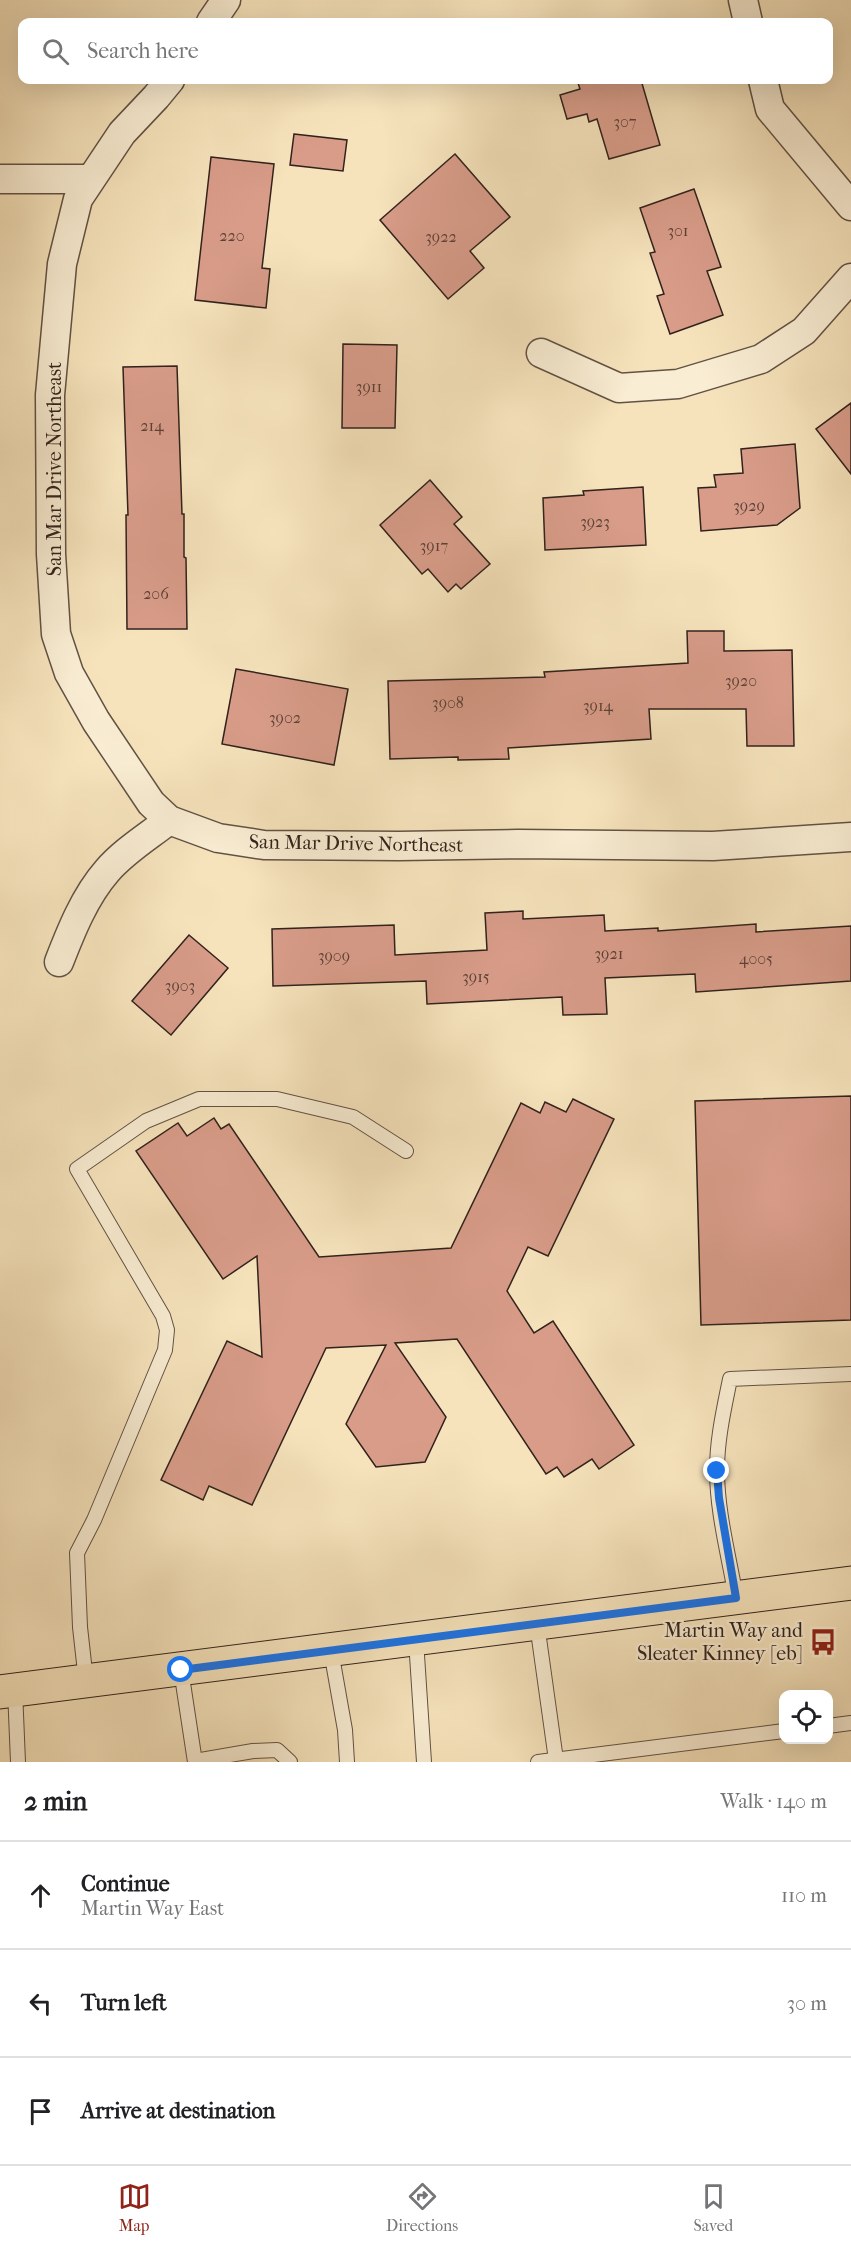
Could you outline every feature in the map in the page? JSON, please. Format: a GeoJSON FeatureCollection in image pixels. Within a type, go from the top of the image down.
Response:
{"type":"FeatureCollection","features":[{"type":"Feature","properties":{"kind":"main road"},"geometry":{"type":"LineString","coordinates":[[7,1691],[851,1583]]}},
{"type":"Feature","properties":{"kind":"street"},"geometry":{"type":"LineString","coordinates":[[214,18],[226,0]]}},
{"type":"Feature","properties":{"kind":"street"},"geometry":{"type":"LineString","coordinates":[[742,0],[747,18]]}},
{"type":"Feature","properties":{"kind":"street","name":"San Mar Drive Northeast"},"geometry":{"type":"LineString","coordinates":[[167,84],[122,132],[78,199],[62,264],[50,395],[51,554],[56,634],[69,673],[96,721],[152,802],[169,820],[218,838],[264,845],[713,846],[851,837]]}},
{"type":"Feature","properties":{"kind":"street"},"geometry":{"type":"LineString","coordinates":[[764,84],[770,109],[851,206]]}},
{"type":"Feature","properties":{"kind":"street"},"geometry":{"type":"LineString","coordinates":[[0,179],[90,179]]}},
{"type":"Feature","properties":{"kind":"street"},"geometry":{"type":"LineString","coordinates":[[541,353],[619,388],[678,384],[761,359],[804,331],[851,278]]}},
{"type":"Feature","properties":{"kind":"street"},"geometry":{"type":"LineString","coordinates":[[59,962],[75,921],[107,871],[129,850],[169,820]]}},
{"type":"Feature","properties":{"kind":"lane"},"geometry":{"type":"LineString","coordinates":[[86,1681],[80,1627],[77,1553],[165,1350],[167,1330],[163,1316],[77,1169],[146,1121],[199,1099],[277,1099],[353,1117],[406,1150]]}},
{"type":"Feature","properties":{"kind":"lane"},"geometry":{"type":"LineString","coordinates":[[736,1598],[719,1498],[717,1471],[719,1436],[730,1379],[851,1374]]}},
{"type":"Feature","properties":{"kind":"lane"},"geometry":{"type":"LineString","coordinates":[[537,1624],[556,1760]]}},
{"type":"Feature","properties":{"kind":"lane"},"geometry":{"type":"LineString","coordinates":[[416,1640],[424,1762]]}},
{"type":"Feature","properties":{"kind":"lane"},"geometry":{"type":"LineString","coordinates":[[331,1651],[345,1730],[347,1762]]}},
{"type":"Feature","properties":{"kind":"lane"},"geometry":{"type":"LineString","coordinates":[[181,1670],[195,1762],[253,1751],[277,1750],[290,1762]]}},
{"type":"Feature","properties":{"kind":"lane"},"geometry":{"type":"LineString","coordinates":[[7,1691],[18,1762]]}},
{"type":"Feature","properties":{"kind":"lane"},"geometry":{"type":"LineString","coordinates":[[833,1725],[851,1723]]}},
{"type":"Feature","properties":{"kind":"lane"},"geometry":{"type":"LineString","coordinates":[[538,1762],[583,1759],[779,1732]]}},
{"type":"Feature","properties":{"kind":"building"},"geometry":{"type":"Polygon","coordinates":[[[578,84],[642,84],[660,145],[609,159],[597,119],[589,122],[587,114],[567,119],[560,95],[580,89],[578,84]]]}},
{"type":"Feature","properties":{"kind":"building"},"geometry":{"type":"Polygon","coordinates":[[[294,134],[347,140],[343,171],[290,165],[294,134]]]}},
{"type":"Feature","properties":{"kind":"building"},"geometry":{"type":"Polygon","coordinates":[[[455,154],[510,217],[470,251],[484,268],[448,299],[380,220],[455,154]]]}},
{"type":"Feature","properties":{"kind":"building"},"geometry":{"type":"Polygon","coordinates":[[[211,157],[274,164],[262,268],[270,269],[266,308],[195,300],[211,157]]]}},
{"type":"Feature","properties":{"kind":"building"},"geometry":{"type":"Polygon","coordinates":[[[694,189],[721,267],[707,271],[723,315],[670,334],[657,296],[664,294],[650,253],[655,252],[640,208],[694,189]]]}},
{"type":"Feature","properties":{"kind":"building"},"geometry":{"type":"Polygon","coordinates":[[[343,344],[397,345],[395,428],[342,428],[343,344]]]}},
{"type":"Feature","properties":{"kind":"building"},"geometry":{"type":"Polygon","coordinates":[[[177,366],[187,629],[127,629],[126,515],[128,515],[123,367],[177,366]]]}},
{"type":"Feature","properties":{"kind":"building"},"geometry":{"type":"Polygon","coordinates":[[[851,403],[851,474],[816,429],[851,403]]]}},
{"type":"Feature","properties":{"kind":"building"},"geometry":{"type":"Polygon","coordinates":[[[795,444],[800,508],[777,525],[701,531],[698,488],[716,487],[714,475],[743,473],[741,449],[795,444]]]}},
{"type":"Feature","properties":{"kind":"building"},"geometry":{"type":"Polygon","coordinates":[[[430,480],[462,517],[454,524],[490,564],[461,589],[456,584],[448,592],[428,569],[422,574],[380,525],[430,480]]]}},
{"type":"Feature","properties":{"kind":"building"},"geometry":{"type":"Polygon","coordinates":[[[643,487],[646,545],[545,550],[543,498],[584,495],[583,491],[643,487]]]}},
{"type":"Feature","properties":{"kind":"building"},"geometry":{"type":"Polygon","coordinates":[[[687,631],[724,631],[724,651],[792,650],[794,746],[747,746],[746,709],[649,709],[651,739],[508,748],[509,759],[458,760],[458,757],[390,759],[388,681],[545,677],[544,672],[688,663],[687,631]]]}},
{"type":"Feature","properties":{"kind":"building"},"geometry":{"type":"Polygon","coordinates":[[[236,669],[348,689],[334,765],[222,744],[236,669]]]}},
{"type":"Feature","properties":{"kind":"building"},"geometry":{"type":"Polygon","coordinates":[[[523,911],[523,919],[604,915],[605,931],[658,928],[658,931],[756,924],[756,932],[851,926],[851,981],[696,992],[695,974],[605,978],[607,1014],[563,1015],[562,997],[427,1004],[426,981],[273,986],[272,929],[394,925],[395,955],[487,950],[485,913],[523,911]]]}},
{"type":"Feature","properties":{"kind":"building"},"geometry":{"type":"Polygon","coordinates":[[[189,935],[228,968],[171,1035],[132,1001],[189,935]]]}},
{"type":"Feature","properties":{"kind":"building"},"geometry":{"type":"Polygon","coordinates":[[[851,1096],[851,1320],[701,1325],[695,1101],[851,1096]]]}},
{"type":"Feature","properties":{"kind":"building"},"geometry":{"type":"Polygon","coordinates":[[[573,1099],[614,1119],[548,1256],[528,1247],[507,1291],[534,1333],[553,1321],[634,1445],[599,1469],[592,1459],[564,1477],[557,1467],[546,1474],[457,1339],[395,1343],[446,1417],[425,1462],[376,1467],[346,1424],[386,1345],[326,1348],[252,1505],[209,1486],[203,1500],[161,1480],[227,1341],[262,1357],[257,1256],[223,1279],[136,1151],[178,1123],[187,1136],[214,1118],[221,1129],[229,1124],[319,1257],[451,1248],[521,1103],[540,1113],[545,1102],[566,1112],[573,1099]]]}},
{"type":"Feature","properties":{"kind":"place","name":"Martin Way and Sleater Kinney [eb]"},"geometry":{"type":"Point","coordinates":[823,1642]}},
{"type":"Feature","properties":{"kind":"route"},"geometry":{"type":"LineString","coordinates":[[181,1670],[736,1598],[719,1498],[717,1471]]}}]}
